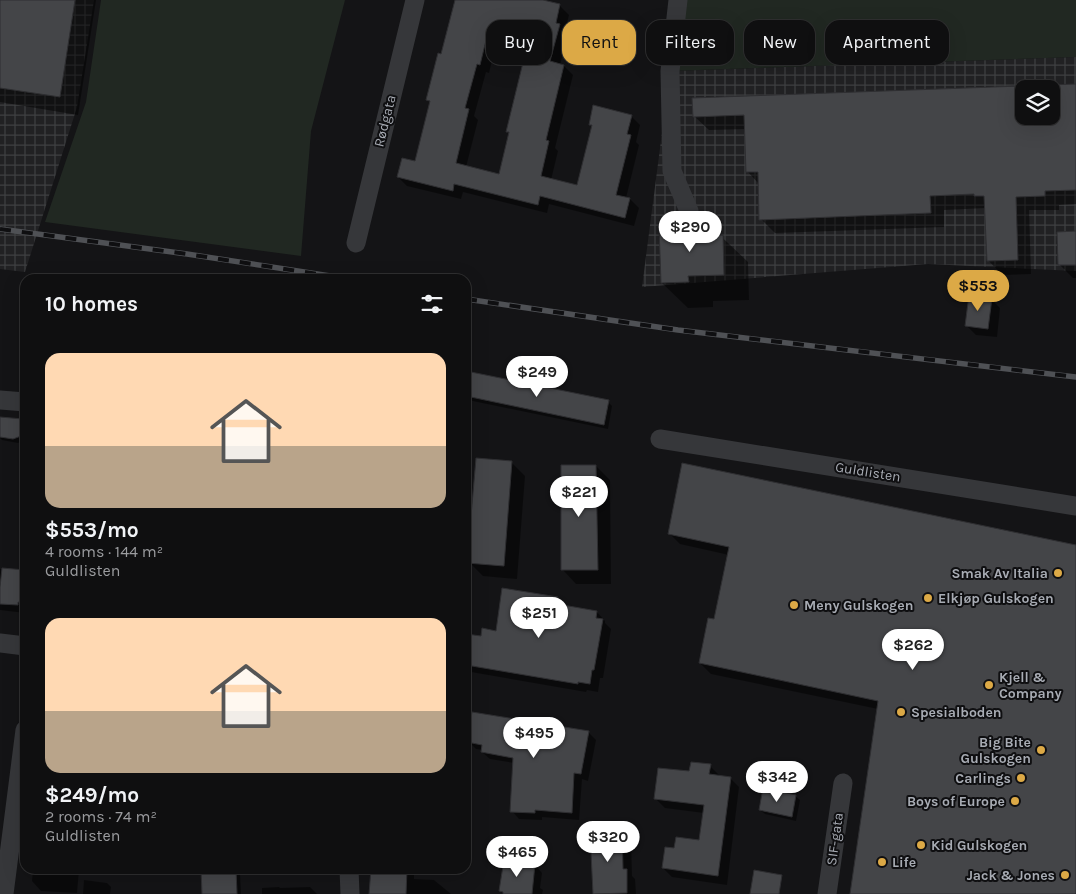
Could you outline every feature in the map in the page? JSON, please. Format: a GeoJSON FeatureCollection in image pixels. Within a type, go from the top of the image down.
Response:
{"type":"FeatureCollection","features":[{"type":"Feature","properties":{"kind":"street","name":"Rødgata"},"geometry":{"type":"LineString","coordinates":[[356,243],[415,0]]}},
{"type":"Feature","properties":{"kind":"street"},"geometry":{"type":"LineString","coordinates":[[678,0],[670,71],[672,171],[689,211]]}},
{"type":"Feature","properties":{"kind":"street"},"geometry":{"type":"LineString","coordinates":[[0,400],[20,402]]}},
{"type":"Feature","properties":{"kind":"street","name":"Guldlisten"},"geometry":{"type":"LineString","coordinates":[[660,439],[1076,506]]}},
{"type":"Feature","properties":{"kind":"street"},"geometry":{"type":"LineString","coordinates":[[0,643],[20,645]]}},
{"type":"Feature","properties":{"kind":"street"},"geometry":{"type":"LineString","coordinates":[[4,894],[20,769]]}},
{"type":"Feature","properties":{"kind":"street","name":"SIF-gata"},"geometry":{"type":"LineString","coordinates":[[827,894],[843,783]]}},
{"type":"Feature","properties":{"kind":"street"},"geometry":{"type":"LineString","coordinates":[[349,874],[350,894]]}},
{"type":"Feature","properties":{"kind":"shaded area"},"geometry":{"type":"Polygon","coordinates":[[[0,0],[94,0],[77,107],[25,272],[0,269],[0,0]]]}},
{"type":"Feature","properties":{"kind":"shaded area"},"geometry":{"type":"Polygon","coordinates":[[[101,0],[345,0],[311,131],[301,256],[45,222],[86,102],[101,0]]]}},
{"type":"Feature","properties":{"kind":"shaded area"},"geometry":{"type":"Polygon","coordinates":[[[682,0],[1076,0],[1076,57],[949,61],[949,20],[825,20],[825,65],[844,65],[670,71],[671,65],[734,65],[734,20],[679,20],[682,0]]]}},
{"type":"Feature","properties":{"kind":"shaded area"},"geometry":{"type":"Polygon","coordinates":[[[1076,57],[1076,271],[928,264],[642,287],[670,71],[844,65],[949,65],[949,61],[1076,57]]]}},
{"type":"Feature","properties":{"kind":"building"},"geometry":{"type":"Polygon","coordinates":[[[0,0],[75,0],[60,97],[0,88],[0,0]]]}},
{"type":"Feature","properties":{"kind":"building"},"geometry":{"type":"Polygon","coordinates":[[[455,0],[543,0],[560,4],[556,23],[560,24],[552,54],[552,20],[486,20],[486,40],[480,65],[477,64],[465,108],[469,109],[456,163],[499,174],[509,132],[506,132],[522,65],[552,65],[552,62],[564,65],[546,140],[549,141],[541,176],[577,185],[592,125],[589,125],[593,105],[632,115],[627,134],[631,135],[616,195],[630,198],[625,218],[540,196],[538,205],[454,184],[453,191],[397,177],[402,158],[415,161],[430,101],[426,100],[438,53],[441,54],[455,0]]]}},
{"type":"Feature","properties":{"kind":"building"},"geometry":{"type":"Polygon","coordinates":[[[1076,84],[1076,190],[1045,191],[1045,196],[1016,197],[1018,260],[987,261],[984,196],[974,196],[974,194],[930,196],[931,213],[759,220],[758,172],[746,172],[744,115],[693,117],[692,98],[1015,86],[1015,125],[1060,125],[1060,85],[1076,84]]]}},
{"type":"Feature","properties":{"kind":"building"},"geometry":{"type":"Polygon","coordinates":[[[710,224],[711,236],[723,235],[724,275],[688,276],[689,282],[661,283],[659,226],[710,224]]]}},
{"type":"Feature","properties":{"kind":"building"},"geometry":{"type":"Polygon","coordinates":[[[1076,231],[1076,265],[1058,265],[1057,232],[1076,231]]]}},
{"type":"Feature","properties":{"kind":"building"},"geometry":{"type":"Polygon","coordinates":[[[969,295],[992,298],[988,329],[965,326],[969,295]]]}},
{"type":"Feature","properties":{"kind":"building"},"geometry":{"type":"Polygon","coordinates":[[[471,372],[609,400],[604,425],[471,397],[471,372]]]}},
{"type":"Feature","properties":{"kind":"building"},"geometry":{"type":"Polygon","coordinates":[[[0,417],[20,419],[20,436],[13,439],[0,437],[0,417]]]}},
{"type":"Feature","properties":{"kind":"building"},"geometry":{"type":"Polygon","coordinates":[[[476,458],[512,461],[504,566],[471,563],[471,516],[476,458]]]}},
{"type":"Feature","properties":{"kind":"building"},"geometry":{"type":"Polygon","coordinates":[[[682,463],[1076,545],[1076,894],[850,894],[878,701],[699,663],[708,618],[714,619],[729,547],[668,534],[682,463]]]}},
{"type":"Feature","properties":{"kind":"building"},"geometry":{"type":"Polygon","coordinates":[[[561,465],[596,465],[598,570],[561,570],[561,465]]]}},
{"type":"Feature","properties":{"kind":"building"},"geometry":{"type":"Polygon","coordinates":[[[2,568],[20,570],[20,602],[18,602],[18,605],[0,604],[2,568]]]}},
{"type":"Feature","properties":{"kind":"building"},"geometry":{"type":"Polygon","coordinates":[[[502,588],[558,597],[557,604],[597,611],[596,618],[603,619],[590,684],[578,682],[578,684],[471,666],[471,635],[481,636],[482,628],[496,631],[502,588]]]}},
{"type":"Feature","properties":{"kind":"building"},"geometry":{"type":"Polygon","coordinates":[[[472,712],[589,731],[581,774],[574,773],[572,813],[535,810],[535,813],[510,812],[513,758],[481,752],[482,745],[471,743],[472,712]]]}},
{"type":"Feature","properties":{"kind":"building"},"geometry":{"type":"Polygon","coordinates":[[[691,762],[711,764],[709,774],[731,777],[718,876],[662,868],[665,847],[674,848],[676,837],[699,840],[704,805],[654,799],[658,768],[689,771],[691,762]]]}},
{"type":"Feature","properties":{"kind":"building"},"geometry":{"type":"Polygon","coordinates":[[[763,788],[796,795],[792,817],[759,810],[763,788]]]}},
{"type":"Feature","properties":{"kind":"building"},"geometry":{"type":"Polygon","coordinates":[[[622,831],[623,869],[627,869],[627,893],[593,894],[590,832],[622,831]]]}},
{"type":"Feature","properties":{"kind":"building"},"geometry":{"type":"Polygon","coordinates":[[[504,860],[535,864],[532,894],[503,894],[503,892],[499,891],[504,860]]]}},
{"type":"Feature","properties":{"kind":"building"},"geometry":{"type":"Polygon","coordinates":[[[754,870],[782,875],[779,894],[750,894],[754,870]]]}},
{"type":"Feature","properties":{"kind":"building"},"geometry":{"type":"Polygon","coordinates":[[[201,874],[236,874],[237,894],[202,894],[201,874]]]}},
{"type":"Feature","properties":{"kind":"building"},"geometry":{"type":"Polygon","coordinates":[[[371,874],[407,874],[406,894],[369,894],[371,874]]]}},
{"type":"Feature","properties":{"kind":"railway"},"geometry":{"type":"LineString","coordinates":[[0,229],[317,274]]}},
{"type":"Feature","properties":{"kind":"railway"},"geometry":{"type":"LineString","coordinates":[[471,300],[678,330],[1076,377]]}},
{"type":"Feature","properties":{"kind":"place","name":"Smak Av Italia"},"geometry":{"type":"Point","coordinates":[1058,573]}},
{"type":"Feature","properties":{"kind":"place","name":"Elkjøp Gulskogen"},"geometry":{"type":"Point","coordinates":[928,598]}},
{"type":"Feature","properties":{"kind":"place","name":"Meny Gulskogen"},"geometry":{"type":"Point","coordinates":[794,605]}},
{"type":"Feature","properties":{"kind":"place","name":"Kjell & Company"},"geometry":{"type":"Point","coordinates":[989,685]}},
{"type":"Feature","properties":{"kind":"place","name":"Spesialboden"},"geometry":{"type":"Point","coordinates":[901,712]}},
{"type":"Feature","properties":{"kind":"place","name":"Big Bite Gulskogen"},"geometry":{"type":"Point","coordinates":[1041,750]}},
{"type":"Feature","properties":{"kind":"place","name":"Carlings"},"geometry":{"type":"Point","coordinates":[1021,778]}},
{"type":"Feature","properties":{"kind":"place","name":"Boys of Europe"},"geometry":{"type":"Point","coordinates":[1015,801]}},
{"type":"Feature","properties":{"kind":"place","name":"Kid Gulskogen"},"geometry":{"type":"Point","coordinates":[921,845]}},
{"type":"Feature","properties":{"kind":"place","name":"Life"},"geometry":{"type":"Point","coordinates":[882,862]}},
{"type":"Feature","properties":{"kind":"place","name":"Jack & Jones"},"geometry":{"type":"Point","coordinates":[1065,875]}}]}
